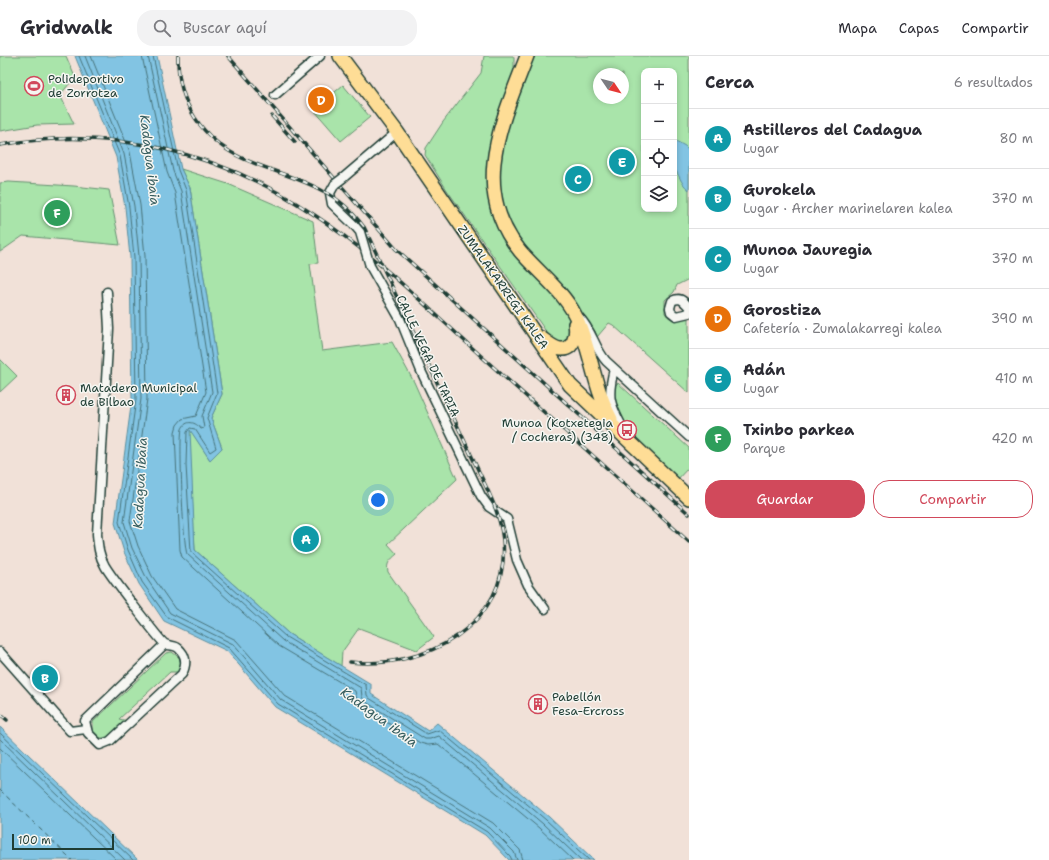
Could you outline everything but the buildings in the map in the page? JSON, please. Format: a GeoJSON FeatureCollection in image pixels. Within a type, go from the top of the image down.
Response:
{"type":"FeatureCollection","features":[{"type":"Feature","properties":{"kind":"main road","name":"ZUMALAKARREGI KALEA"},"geometry":{"type":"LineString","coordinates":[[340,56],[397,132],[570,385],[636,445],[689,498]]}},
{"type":"Feature","properties":{"kind":"main road"},"geometry":{"type":"LineString","coordinates":[[517,56],[517,83]]}},
{"type":"Feature","properties":{"kind":"main road"},"geometry":{"type":"LineString","coordinates":[[527,56],[511,98],[494,157],[493,178],[496,207],[502,224],[510,238],[532,265],[556,290],[573,313],[599,394],[612,422],[636,445]]}},
{"type":"Feature","properties":{"kind":"main road"},"geometry":{"type":"LineString","coordinates":[[536,334],[552,346],[561,349],[569,348],[574,341],[576,332],[573,313]]}},
{"type":"Feature","properties":{"kind":"street"},"geometry":{"type":"LineString","coordinates":[[275,95],[320,56]]}},
{"type":"Feature","properties":{"kind":"street","name":"CALLE VEGA DE TAPIA"},"geometry":{"type":"LineString","coordinates":[[397,132],[335,184],[330,193],[332,204],[360,232],[370,266],[400,319],[421,370],[481,496],[489,507],[507,519],[517,560],[528,585],[545,609]]}},
{"type":"Feature","properties":{"kind":"street"},"geometry":{"type":"LineString","coordinates":[[108,292],[109,329],[97,534],[98,549],[105,566],[116,582],[165,644],[178,647],[186,662],[182,674],[107,744],[100,745],[86,729],[85,721],[165,644]]}},
{"type":"Feature","properties":{"kind":"street"},"geometry":{"type":"LineString","coordinates":[[689,307],[683,300],[677,299],[672,301],[670,308],[671,312],[676,316],[689,314]]}},
{"type":"Feature","properties":{"kind":"street"},"geometry":{"type":"LineString","coordinates":[[573,313],[586,324],[599,353],[621,376],[689,437]]}},
{"type":"Feature","properties":{"kind":"street"},"geometry":{"type":"LineString","coordinates":[[614,369],[608,395],[613,408],[636,445]]}},
{"type":"Feature","properties":{"kind":"street"},"geometry":{"type":"LineString","coordinates":[[611,382],[621,376]]}},
{"type":"Feature","properties":{"kind":"street"},"geometry":{"type":"LineString","coordinates":[[0,652],[70,731],[86,729]]}},
{"type":"Feature","properties":{"kind":"green space","name":"Polideportivo de Zorrotza"},"geometry":{"type":"Polygon","coordinates":[[[0,56],[66,56],[75,77],[60,95],[74,124],[37,125],[0,131],[0,56]]]}},
{"type":"Feature","properties":{"kind":"green space"},"geometry":{"type":"Polygon","coordinates":[[[484,56],[513,56],[514,58],[514,71],[496,135],[490,168],[489,198],[492,210],[505,240],[517,255],[549,288],[567,313],[571,326],[572,338],[563,345],[552,340],[447,190],[425,155],[426,148],[443,122],[481,73],[484,56]]]}},
{"type":"Feature","properties":{"kind":"green space"},"geometry":{"type":"Polygon","coordinates":[[[534,56],[689,56],[689,279],[677,285],[674,292],[665,300],[665,313],[670,318],[676,320],[689,317],[689,393],[613,325],[609,323],[597,337],[595,331],[585,321],[581,312],[562,289],[515,238],[499,202],[498,188],[501,149],[509,120],[534,56]]]}},
{"type":"Feature","properties":{"kind":"green space"},"geometry":{"type":"Polygon","coordinates":[[[343,85],[370,117],[341,141],[314,110],[343,85]]]}},
{"type":"Feature","properties":{"kind":"green space"},"geometry":{"type":"Polygon","coordinates":[[[181,169],[228,184],[313,221],[318,263],[310,264],[322,351],[392,342],[414,382],[457,479],[388,544],[397,554],[389,562],[388,572],[434,637],[417,650],[359,628],[342,652],[341,666],[289,634],[195,550],[189,441],[190,429],[210,460],[222,448],[211,418],[222,394],[190,188],[181,169]]]}},
{"type":"Feature","properties":{"kind":"green space"},"geometry":{"type":"Polygon","coordinates":[[[9,182],[109,190],[120,245],[23,236],[0,252],[0,183],[9,182]]]}},
{"type":"Feature","properties":{"kind":"green space"},"geometry":{"type":"Polygon","coordinates":[[[0,359],[17,376],[0,392],[0,359]]]}},
{"type":"Feature","properties":{"kind":"green space"},"geometry":{"type":"Polygon","coordinates":[[[618,383],[689,448],[689,467],[676,481],[634,438],[626,426],[619,413],[615,400],[614,386],[618,383]]]}},
{"type":"Feature","properties":{"kind":"green space"},"geometry":{"type":"Polygon","coordinates":[[[172,652],[181,659],[182,664],[179,672],[170,672],[119,719],[128,721],[114,734],[106,738],[97,737],[93,731],[93,722],[166,653],[172,652]]]}},
{"type":"Feature","properties":{"kind":"water","name":"Kadagua ibaia"},"geometry":{"type":"Polygon","coordinates":[[[75,56],[157,56],[181,169],[190,188],[222,394],[211,418],[222,448],[210,460],[190,430],[195,550],[289,634],[371,684],[371,694],[428,731],[437,723],[549,817],[594,860],[509,860],[485,835],[275,707],[227,651],[164,621],[139,584],[124,552],[115,523],[132,399],[130,257],[125,207],[116,157],[75,56]]]}},
{"type":"Feature","properties":{"kind":"water"},"geometry":{"type":"Polygon","coordinates":[[[677,142],[689,150],[689,190],[683,184],[677,173],[677,142]]]}},
{"type":"Feature","properties":{"kind":"water"},"geometry":{"type":"Polygon","coordinates":[[[0,727],[138,860],[0,860],[0,727]]]}},
{"type":"Feature","properties":{"kind":"ferry route"},"geometry":{"type":"LineString","coordinates":[[0,790],[72,860]]}},
{"type":"Feature","properties":{"kind":"railway"},"geometry":{"type":"LineString","coordinates":[[178,56],[179,73],[187,104],[204,130],[229,151],[244,159],[304,182],[329,194],[345,206],[364,227],[489,493],[498,516],[503,540],[502,570],[493,596],[478,618],[457,636],[433,649],[406,658],[378,663],[350,662]]}},
{"type":"Feature","properties":{"kind":"railway"},"geometry":{"type":"LineString","coordinates":[[228,56],[396,249],[689,514]]}},
{"type":"Feature","properties":{"kind":"railway"},"geometry":{"type":"LineString","coordinates":[[272,116],[295,142]]}},
{"type":"Feature","properties":{"kind":"railway"},"geometry":{"type":"LineString","coordinates":[[0,145],[41,140],[82,139],[123,142],[163,149],[203,160],[241,174],[278,192],[336,230],[379,264],[689,542]]}},
{"type":"Feature","properties":{"kind":"railway"},"geometry":{"type":"LineString","coordinates":[[0,714],[7,720]]}},
{"type":"Feature","properties":{"kind":"place","name":"Polideportivo de Zorrotza"},"geometry":{"type":"Point","coordinates":[34,86]}},
{"type":"Feature","properties":{"kind":"place","name":"Gorostiza"},"geometry":{"type":"Point","coordinates":[321,100]}},
{"type":"Feature","properties":{"kind":"place","name":"Adán"},"geometry":{"type":"Point","coordinates":[622,162]}},
{"type":"Feature","properties":{"kind":"place","name":"Munoa Jauregia"},"geometry":{"type":"Point","coordinates":[578,179]}},
{"type":"Feature","properties":{"kind":"place","name":"Txinbo parkea"},"geometry":{"type":"Point","coordinates":[57,213]}},
{"type":"Feature","properties":{"kind":"place","name":"Matadero Municipal de Bilbao"},"geometry":{"type":"Point","coordinates":[66,395]}},
{"type":"Feature","properties":{"kind":"place","name":"Munoa (Kotxetegia / Cocheras) (348)"},"geometry":{"type":"Point","coordinates":[627,430]}},
{"type":"Feature","properties":{"kind":"place","name":"Astilleros del Cadagua"},"geometry":{"type":"Point","coordinates":[306,539]}},
{"type":"Feature","properties":{"kind":"place","name":"Gurokela"},"geometry":{"type":"Point","coordinates":[45,678]}},
{"type":"Feature","properties":{"kind":"place","name":"Pabellón Fesa-Ercross"},"geometry":{"type":"Point","coordinates":[538,704]}}]}
